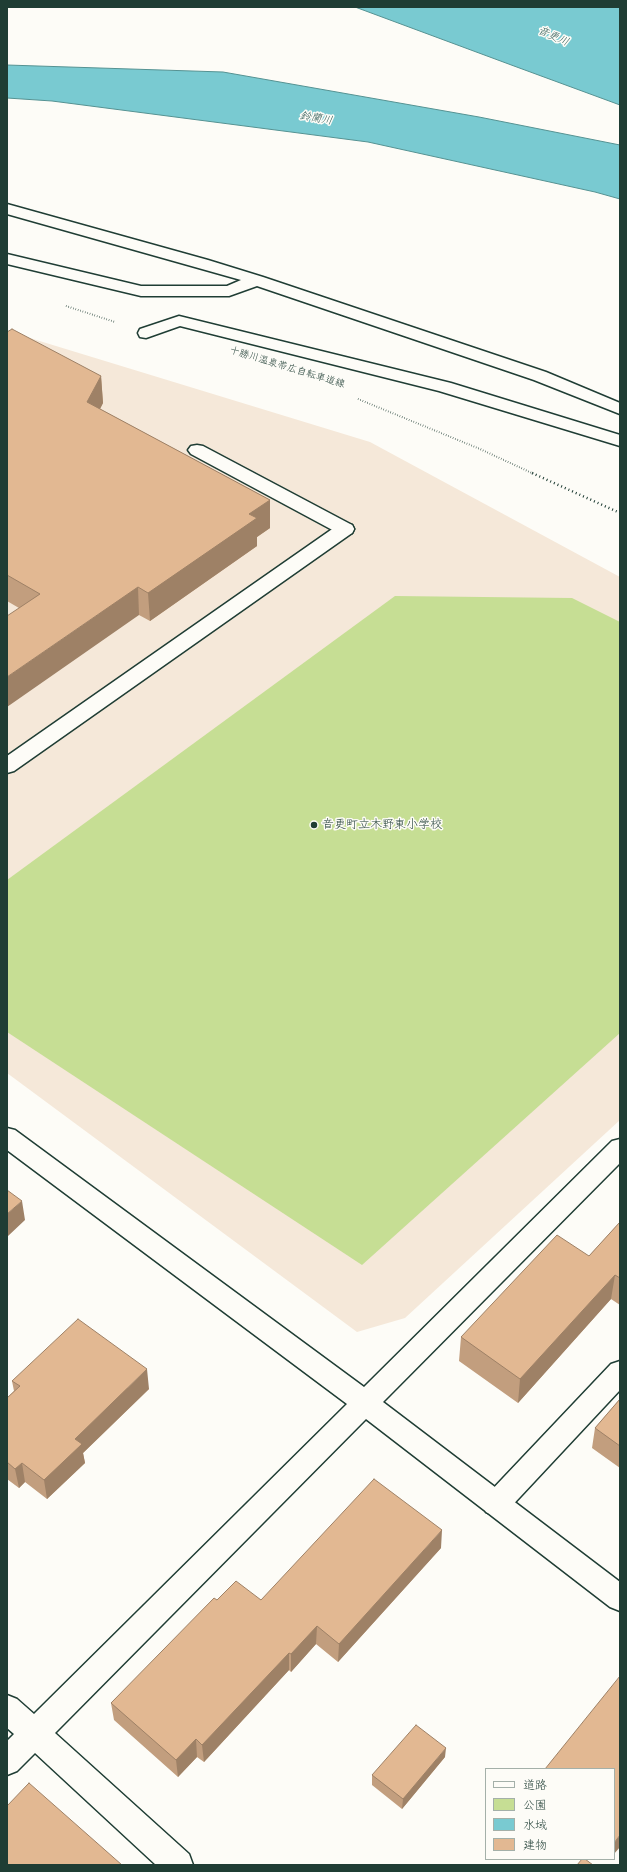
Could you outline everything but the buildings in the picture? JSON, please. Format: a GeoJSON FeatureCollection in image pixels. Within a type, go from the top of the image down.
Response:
{"type":"FeatureCollection","features":[{"type":"Feature","properties":{"kind":"street"},"geometry":{"type":"LineString","coordinates":[[7,209],[202,263],[257,280],[540,376],[620,409]]}},
{"type":"Feature","properties":{"kind":"street"},"geometry":{"type":"LineString","coordinates":[[7,259],[141,291],[228,291],[257,280]]}},
{"type":"Feature","properties":{"kind":"street"},"geometry":{"type":"LineString","coordinates":[[146,332],[179,321],[445,387],[620,441]]}},
{"type":"Feature","properties":{"kind":"street"},"geometry":{"type":"LineString","coordinates":[[7,766],[345,528],[197,450]]}},
{"type":"Feature","properties":{"kind":"street"},"geometry":{"type":"LineString","coordinates":[[7,1137],[365,1403],[620,1598]]}},
{"type":"Feature","properties":{"kind":"street"},"geometry":{"type":"LineString","coordinates":[[7,1761],[620,1148]]}},
{"type":"Feature","properties":{"kind":"street"},"geometry":{"type":"LineString","coordinates":[[496,1504],[620,1372]]}},
{"type":"Feature","properties":{"kind":"street"},"geometry":{"type":"LineString","coordinates":[[7,1709],[178,1865]]}},
{"type":"Feature","properties":{"kind":"path"},"geometry":{"type":"LineString","coordinates":[[66,306],[146,332]]}},
{"type":"Feature","properties":{"kind":"path","name":"十勝川温泉帯広自転車道線"},"geometry":{"type":"LineString","coordinates":[[357,398],[480,449],[620,513]]}},
{"type":"Feature","properties":{"kind":"shaded area","name":"音更町立木野東小学校"},"geometry":{"type":"Polygon","coordinates":[[[20,335],[370,442],[620,577],[620,1120],[405,1318],[357,1332],[7,1073],[7,343],[20,335]]]}},
{"type":"Feature","properties":{"kind":"green space"},"geometry":{"type":"Polygon","coordinates":[[[395,596],[572,598],[620,622],[620,1033],[362,1265],[7,1032],[7,880],[395,596]]]}},
{"type":"Feature","properties":{"kind":"water","name":"音更川"},"geometry":{"type":"Polygon","coordinates":[[[355,7],[620,7],[620,105],[514,66],[355,7]]]}},
{"type":"Feature","properties":{"kind":"water","name":"鈴蘭川"},"geometry":{"type":"Polygon","coordinates":[[[7,65],[223,72],[479,117],[620,145],[620,199],[595,192],[368,142],[52,101],[7,98],[7,65]]]}},
{"type":"Feature","properties":{"kind":"place","name":"音更町立木野東小学校"},"geometry":{"type":"Point","coordinates":[314,825]}}]}
